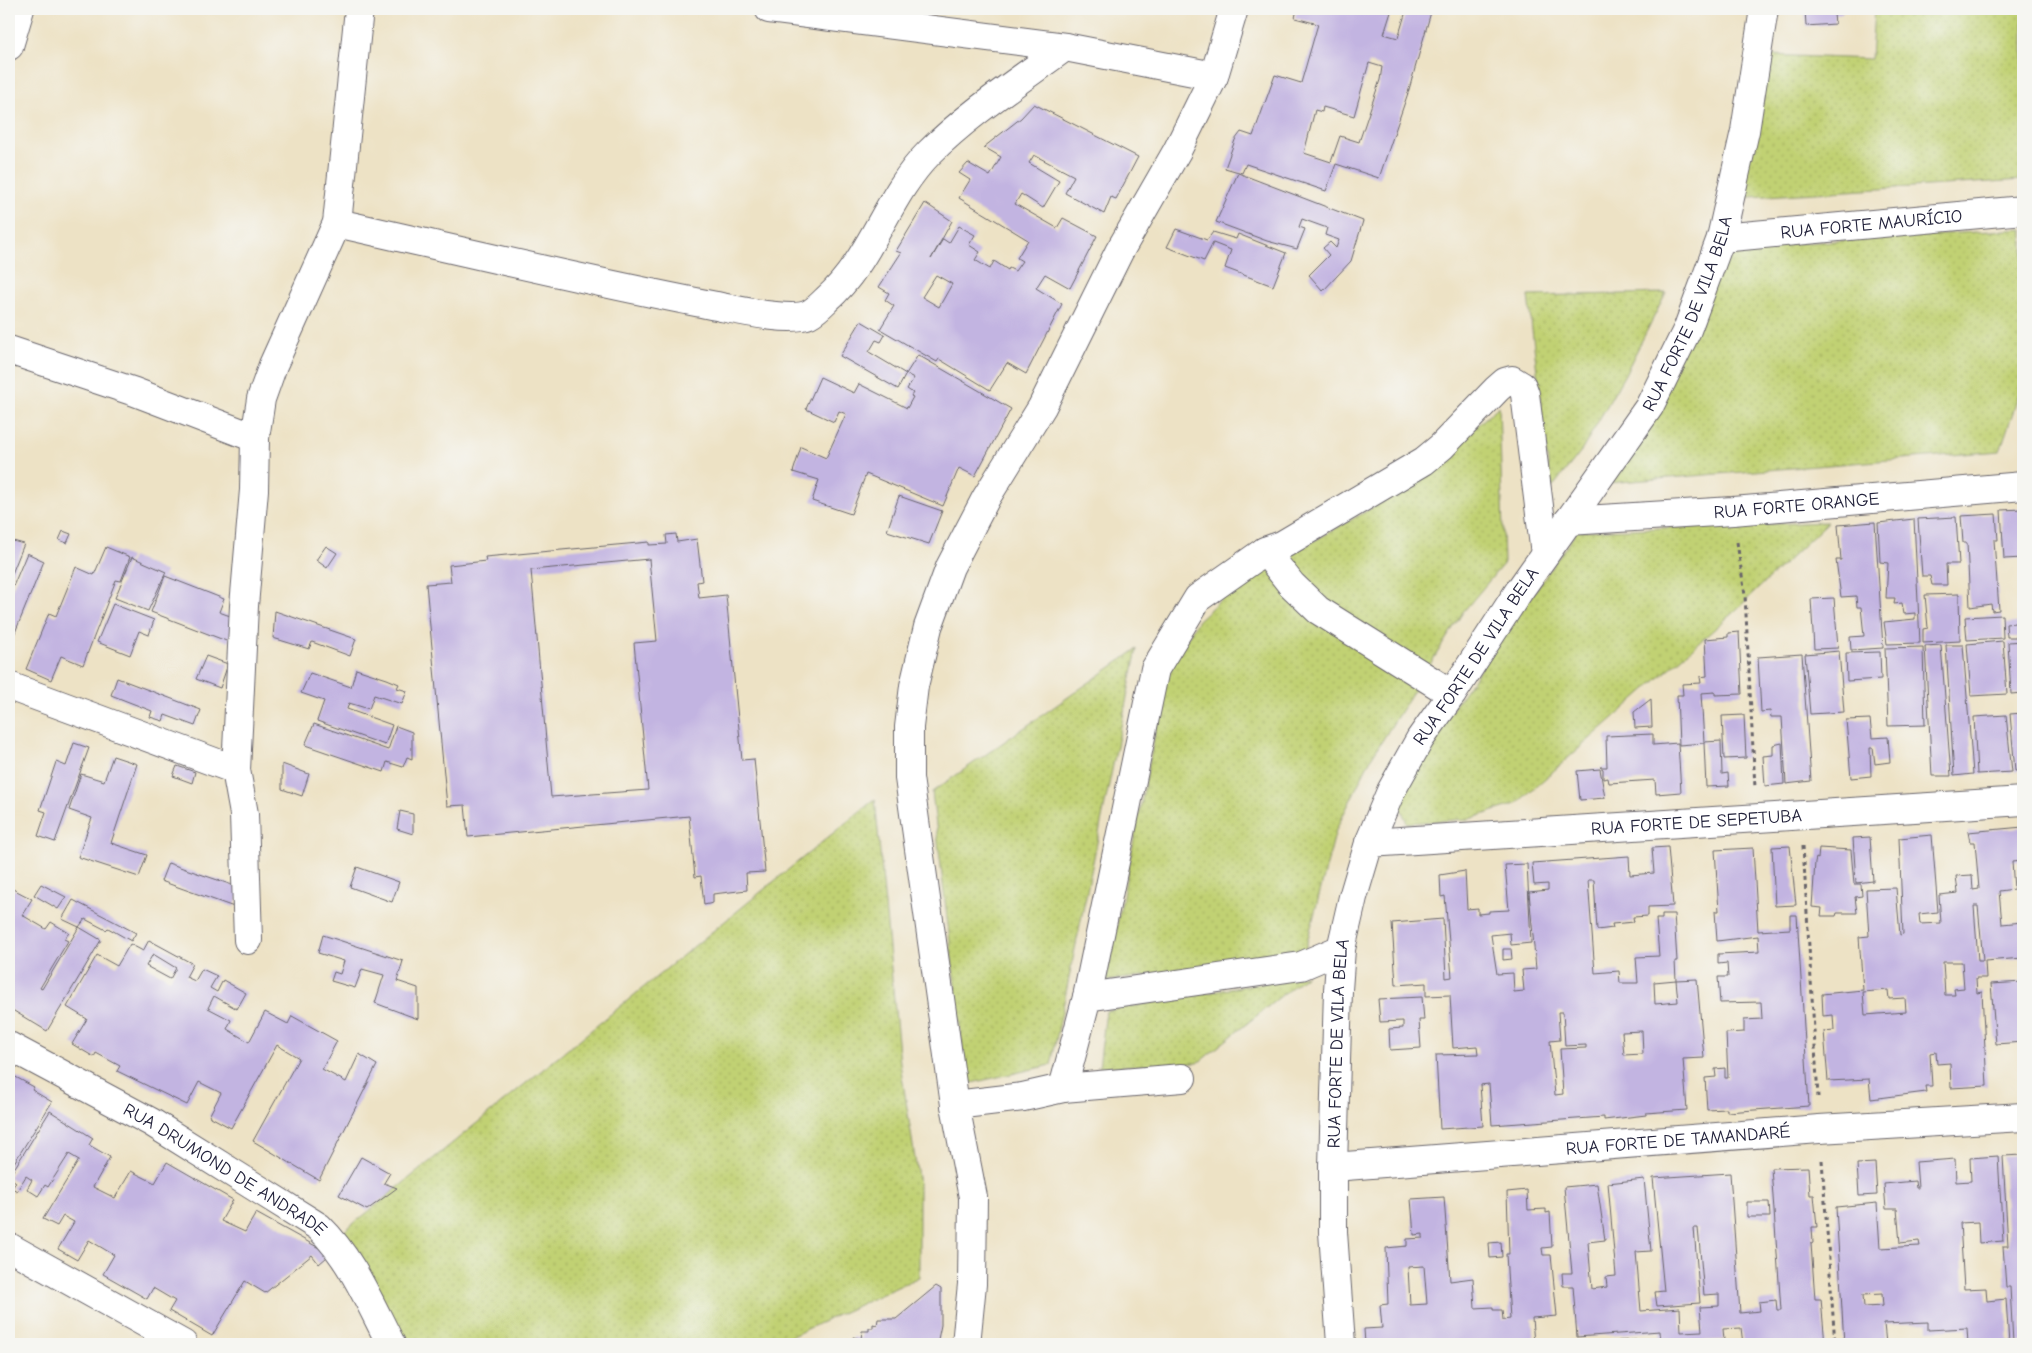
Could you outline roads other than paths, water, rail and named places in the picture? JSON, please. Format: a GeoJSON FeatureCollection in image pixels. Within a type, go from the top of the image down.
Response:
{"type":"FeatureCollection","features":[{"type":"Feature","properties":{"kind":"street"},"geometry":{"type":"LineString","coordinates":[[9,46],[20,9]]}},
{"type":"Feature","properties":{"kind":"street"},"geometry":{"type":"LineString","coordinates":[[248,940],[244,814],[236,770],[247,569],[254,490],[255,438],[262,399],[273,365],[337,223],[359,9]]}},
{"type":"Feature","properties":{"kind":"street"},"geometry":{"type":"LineString","coordinates":[[768,9],[1065,47],[1214,76]]}},
{"type":"Feature","properties":{"kind":"street"},"geometry":{"type":"LineString","coordinates":[[966,1344],[972,1284],[973,1197],[955,1105],[909,778],[909,727],[914,686],[928,627],[950,567],[986,498],[1042,407],[1119,252],[1177,151],[1214,76],[1234,9]]}},
{"type":"Feature","properties":{"kind":"street","name":"RUA FORTE DE VILA BELA"},"geometry":{"type":"LineString","coordinates":[[1341,1344],[1333,1232],[1333,1167],[1341,949],[1353,897],[1369,843],[1391,790],[1415,748],[1568,520],[1649,406],[1687,330],[1721,238],[1745,131],[1764,9]]}},
{"type":"Feature","properties":{"kind":"street"},"geometry":{"type":"LineString","coordinates":[[337,223],[686,300],[760,314],[794,316],[808,314],[842,287],[865,252],[899,192],[928,154],[958,127],[1065,47]]}},
{"type":"Feature","properties":{"kind":"street","name":"RUA FORTE MAURÍCIO"},"geometry":{"type":"LineString","coordinates":[[1721,238],[2023,210]]}},
{"type":"Feature","properties":{"kind":"street"},"geometry":{"type":"LineString","coordinates":[[9,350],[154,399],[255,438]]}},
{"type":"Feature","properties":{"kind":"street"},"geometry":{"type":"LineString","coordinates":[[1063,1088],[1087,997],[1155,669],[1198,598],[1265,551],[1282,546],[1424,461],[1441,447],[1497,389],[1505,382],[1512,380],[1522,386],[1525,394],[1545,554]]}},
{"type":"Feature","properties":{"kind":"street","name":"RUA FORTE ORANGE"},"geometry":{"type":"LineString","coordinates":[[1568,520],[1732,511],[2023,486]]}},
{"type":"Feature","properties":{"kind":"street"},"geometry":{"type":"LineString","coordinates":[[1265,551],[1291,584],[1318,610],[1452,694]]}},
{"type":"Feature","properties":{"kind":"street"},"geometry":{"type":"LineString","coordinates":[[9,686],[236,770]]}},
{"type":"Feature","properties":{"kind":"street","name":"RUA FORTE DE SEPETUBA"},"geometry":{"type":"LineString","coordinates":[[1369,843],[2023,801]]}},
{"type":"Feature","properties":{"kind":"street"},"geometry":{"type":"LineString","coordinates":[[1087,997],[1301,966],[1341,949]]}},
{"type":"Feature","properties":{"kind":"street","name":"RUA DRUMOND DE ANDRADE"},"geometry":{"type":"LineString","coordinates":[[9,1046],[151,1122],[319,1227],[332,1240],[350,1265],[391,1344]]}},
{"type":"Feature","properties":{"kind":"street"},"geometry":{"type":"LineString","coordinates":[[955,1105],[1023,1098],[1063,1088],[1182,1078]]}},
{"type":"Feature","properties":{"kind":"street","name":"RUA FORTE DE TAMANDARÉ"},"geometry":{"type":"LineString","coordinates":[[1333,1167],[1819,1129],[2023,1117]]}},
{"type":"Feature","properties":{"kind":"street"},"geometry":{"type":"LineString","coordinates":[[9,1247],[184,1344]]}}]}
